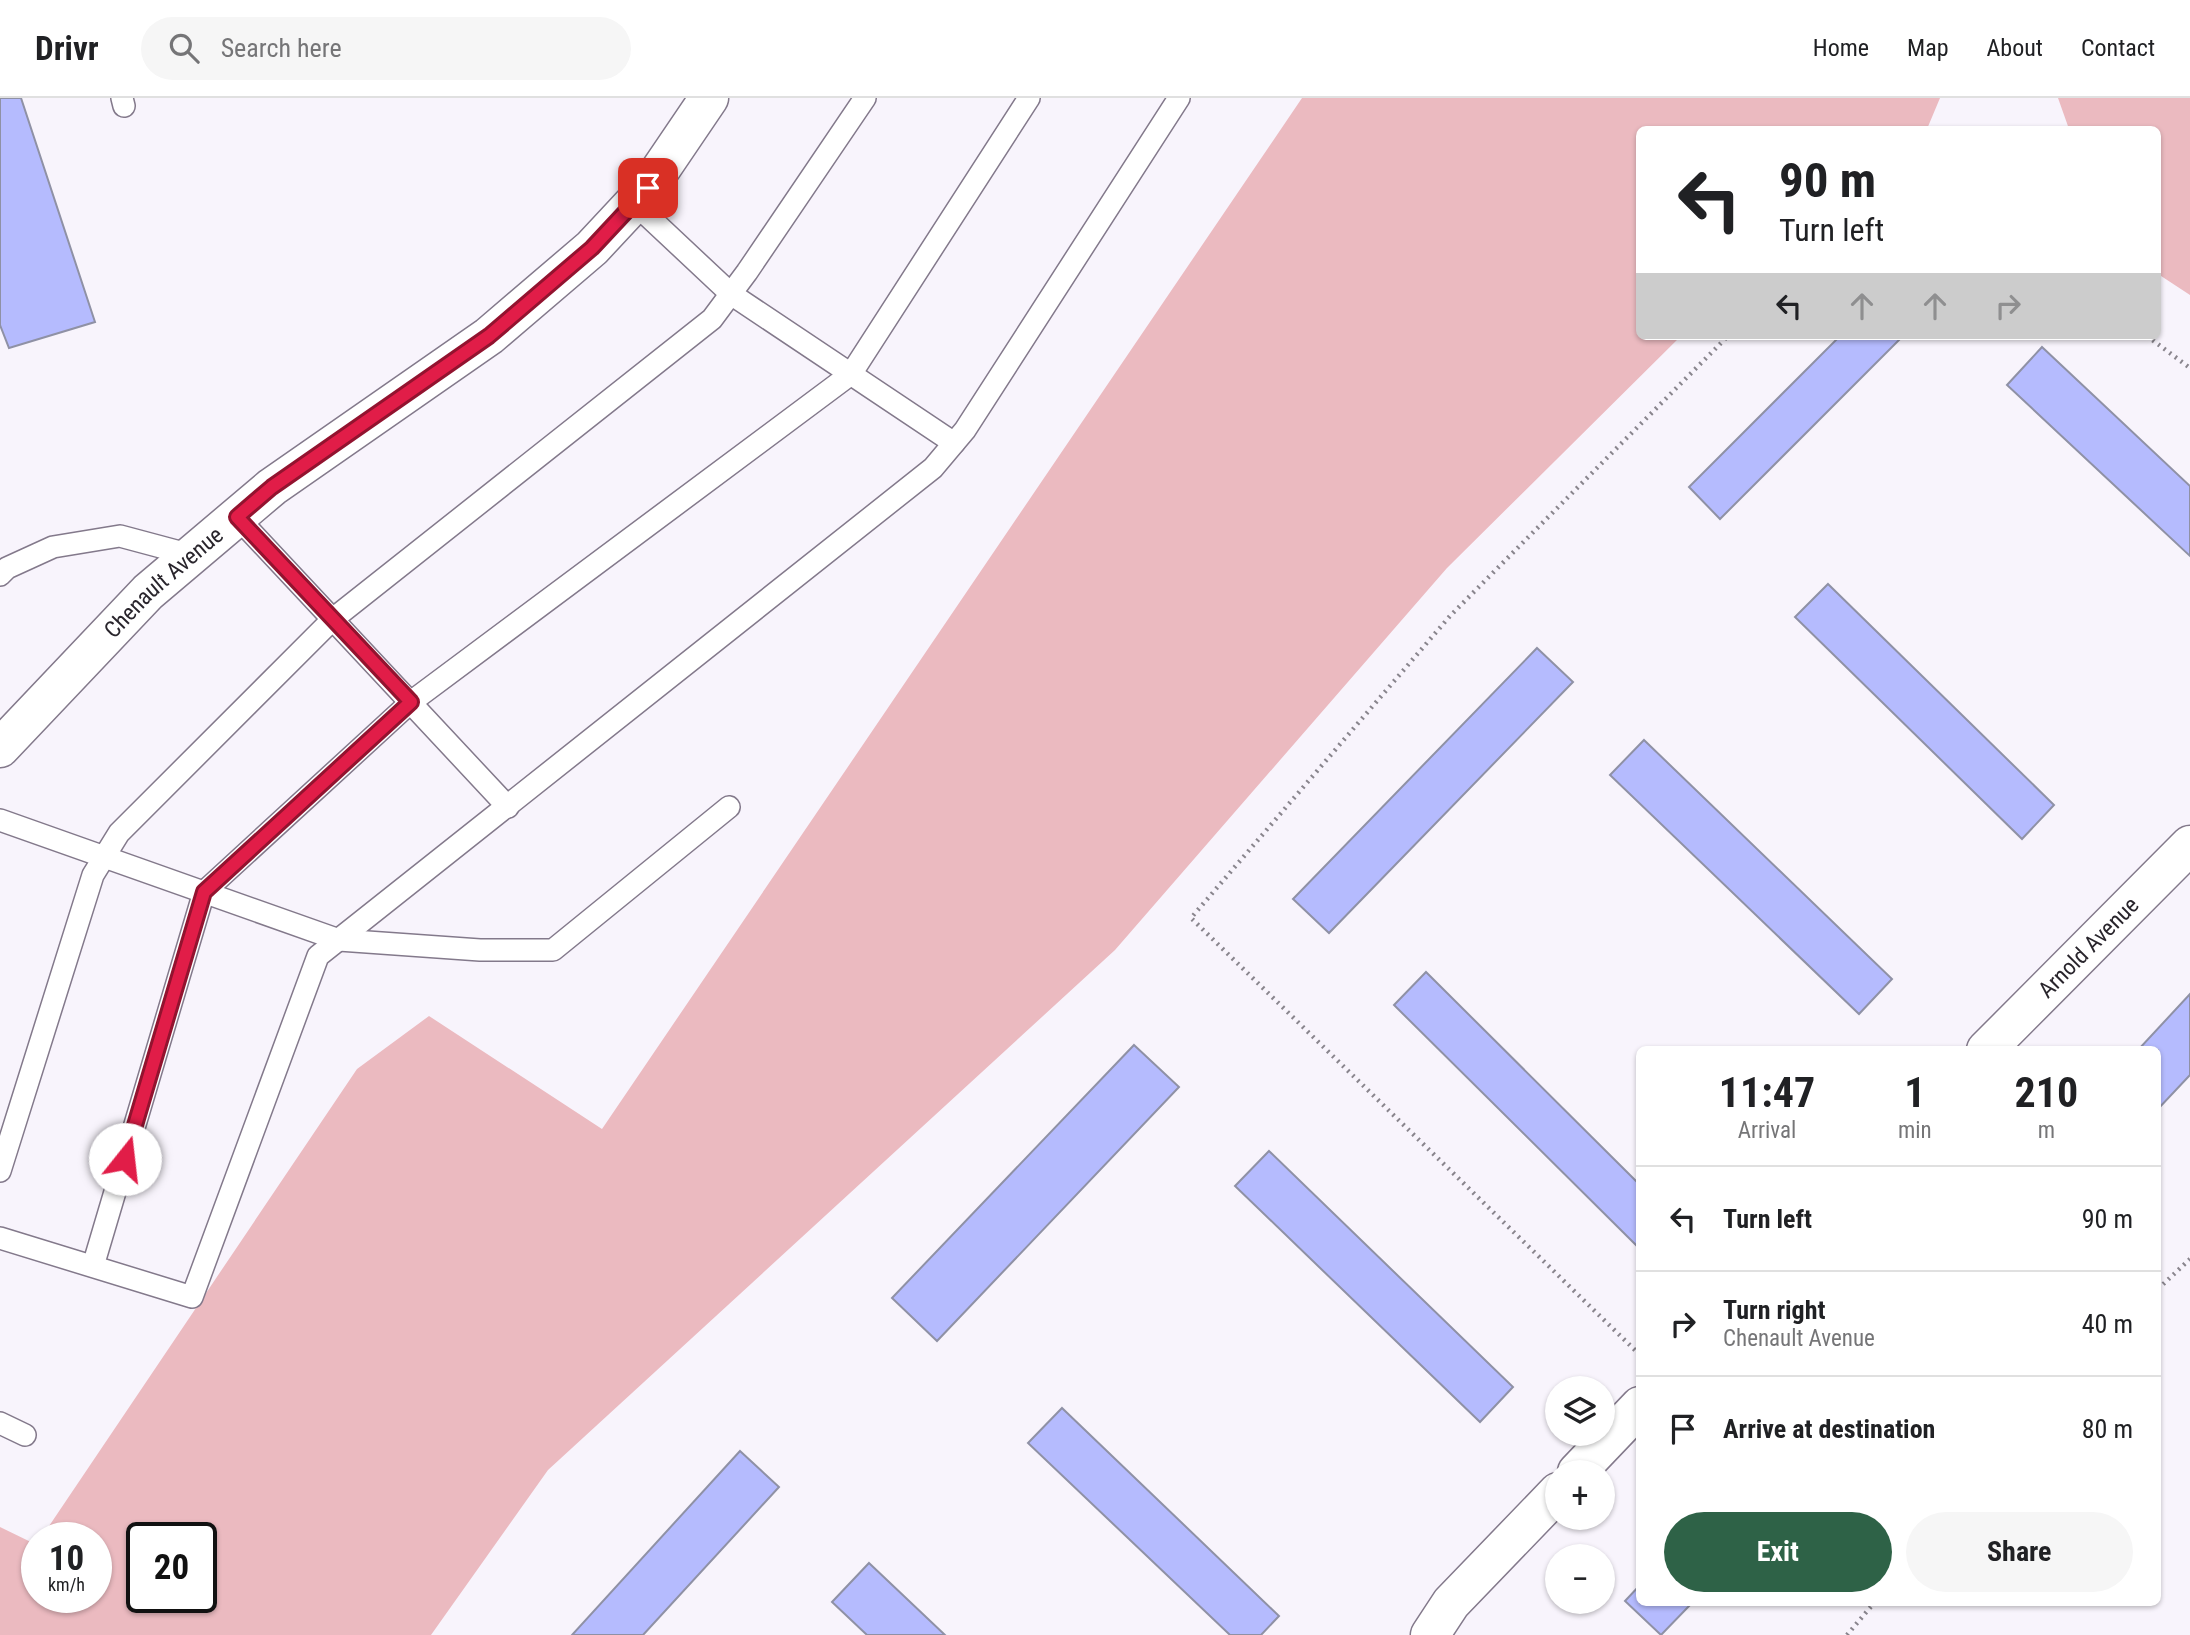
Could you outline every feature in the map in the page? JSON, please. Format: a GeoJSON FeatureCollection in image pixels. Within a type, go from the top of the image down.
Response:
{"type":"FeatureCollection","features":[{"type":"Feature","properties":{"kind":"street","name":"Chenault Avenue"},"geometry":{"type":"LineString","coordinates":[[0,748],[148,592],[191,555],[272,487],[489,336],[592,248],[648,188],[709,98]]}},
{"type":"Feature","properties":{"kind":"street","name":"Arnold Avenue"},"geometry":{"type":"LineString","coordinates":[[1990,1046],[2190,845]]}},
{"type":"Feature","properties":{"kind":"street"},"geometry":{"type":"LineString","coordinates":[[1588,1460],[1636,1410]]}},
{"type":"Feature","properties":{"kind":"street"},"geometry":{"type":"LineString","coordinates":[[1430,1635],[1451,1603],[1545,1505]]}},
{"type":"Feature","properties":{"kind":"lane"},"geometry":{"type":"LineString","coordinates":[[0,1171],[93,875],[119,833],[333,618],[712,319],[865,98]]}},
{"type":"Feature","properties":{"kind":"lane"},"geometry":{"type":"LineString","coordinates":[[93,1266],[204,892],[411,702],[850,374],[1029,98]]}},
{"type":"Feature","properties":{"kind":"lane"},"geometry":{"type":"LineString","coordinates":[[0,1238],[192,1297],[318,956],[933,468],[973,419],[1179,98]]}},
{"type":"Feature","properties":{"kind":"lane"},"geometry":{"type":"LineString","coordinates":[[634,203],[731,294],[954,443]]}},
{"type":"Feature","properties":{"kind":"lane"},"geometry":{"type":"LineString","coordinates":[[237,517],[508,807]]}},
{"type":"Feature","properties":{"kind":"lane"},"geometry":{"type":"LineString","coordinates":[[0,575],[7,568],[53,547],[120,536],[191,555]]}},
{"type":"Feature","properties":{"kind":"lane"},"geometry":{"type":"LineString","coordinates":[[0,820],[339,940],[480,950],[553,950],[729,807]]}},
{"type":"Feature","properties":{"kind":"lane"},"geometry":{"type":"LineString","coordinates":[[0,1423],[25,1435]]}},
{"type":"Feature","properties":{"kind":"path"},"geometry":{"type":"LineString","coordinates":[[1636,1351],[1191,918],[1450,616],[1724,340]]}},
{"type":"Feature","properties":{"kind":"path"},"geometry":{"type":"LineString","coordinates":[[2152,340],[2190,368]]}},
{"type":"Feature","properties":{"kind":"path"},"geometry":{"type":"LineString","coordinates":[[2161,1286],[2190,1259]]}},
{"type":"Feature","properties":{"kind":"path"},"geometry":{"type":"LineString","coordinates":[[1847,1635],[1871,1606]]}},
{"type":"Feature","properties":{"kind":"shaded area"},"geometry":{"type":"Polygon","coordinates":[[[1302,98],[1940,98],[1928,126],[1636,126],[1636,340],[1677,340],[1447,568],[1115,950],[548,1470],[431,1635],[0,1635],[0,1527],[21,1537],[21,1613],[112,1613],[112,1522],[52,1522],[357,1069],[429,1016],[602,1129],[1302,98]]]}},
{"type":"Feature","properties":{"kind":"shaded area"},"geometry":{"type":"Polygon","coordinates":[[[2058,98],[2190,98],[2190,295],[2161,276],[2161,126],[2068,126],[2058,98]]]}},
{"type":"Feature","properties":{"kind":"building"},"geometry":{"type":"Polygon","coordinates":[[[0,98],[21,98],[95,322],[9,348],[0,325],[0,98]]]}},
{"type":"Feature","properties":{"kind":"building"},"geometry":{"type":"Polygon","coordinates":[[[1836,340],[1899,340],[1720,519],[1689,487],[1836,340]]]}},
{"type":"Feature","properties":{"kind":"building"},"geometry":{"type":"Polygon","coordinates":[[[2042,347],[2190,486],[2190,556],[2007,385],[2042,347]]]}},
{"type":"Feature","properties":{"kind":"building"},"geometry":{"type":"Polygon","coordinates":[[[1828,584],[2054,805],[2022,839],[1795,617],[1828,584]]]}},
{"type":"Feature","properties":{"kind":"building"},"geometry":{"type":"Polygon","coordinates":[[[1537,648],[1573,682],[1329,933],[1293,899],[1537,648]]]}},
{"type":"Feature","properties":{"kind":"building"},"geometry":{"type":"Polygon","coordinates":[[[1644,740],[1892,979],[1859,1014],[1610,775],[1644,740]]]}},
{"type":"Feature","properties":{"kind":"building"},"geometry":{"type":"Polygon","coordinates":[[[1426,972],[1636,1181],[1636,1245],[1394,1005],[1426,972]]]}},
{"type":"Feature","properties":{"kind":"building"},"geometry":{"type":"Polygon","coordinates":[[[2190,994],[2190,1075],[2161,1106],[2161,1046],[2142,1046],[2190,994]]]}},
{"type":"Feature","properties":{"kind":"building"},"geometry":{"type":"Polygon","coordinates":[[[1134,1045],[1179,1087],[937,1341],[892,1298],[1134,1045]]]}},
{"type":"Feature","properties":{"kind":"building"},"geometry":{"type":"Polygon","coordinates":[[[1269,1151],[1513,1387],[1480,1422],[1235,1186],[1269,1151]]]}},
{"type":"Feature","properties":{"kind":"building"},"geometry":{"type":"Polygon","coordinates":[[[1062,1408],[1279,1616],[1261,1635],[1230,1635],[1028,1443],[1062,1408]]]}},
{"type":"Feature","properties":{"kind":"building"},"geometry":{"type":"Polygon","coordinates":[[[740,1451],[779,1487],[643,1635],[572,1635],[740,1451]]]}},
{"type":"Feature","properties":{"kind":"building"},"geometry":{"type":"Polygon","coordinates":[[[869,1563],[945,1635],[867,1635],[832,1602],[869,1563]]]}},
{"type":"Feature","properties":{"kind":"building"},"geometry":{"type":"Polygon","coordinates":[[[1636,1589],[1636,1606],[1689,1606],[1661,1635],[1625,1601],[1636,1589]]]}},
{"type":"Feature","properties":{"kind":"route"},"geometry":{"type":"LineString","coordinates":[[125,1159],[204,892],[411,702],[237,517],[272,487],[489,336],[592,248],[648,188]]}}]}
